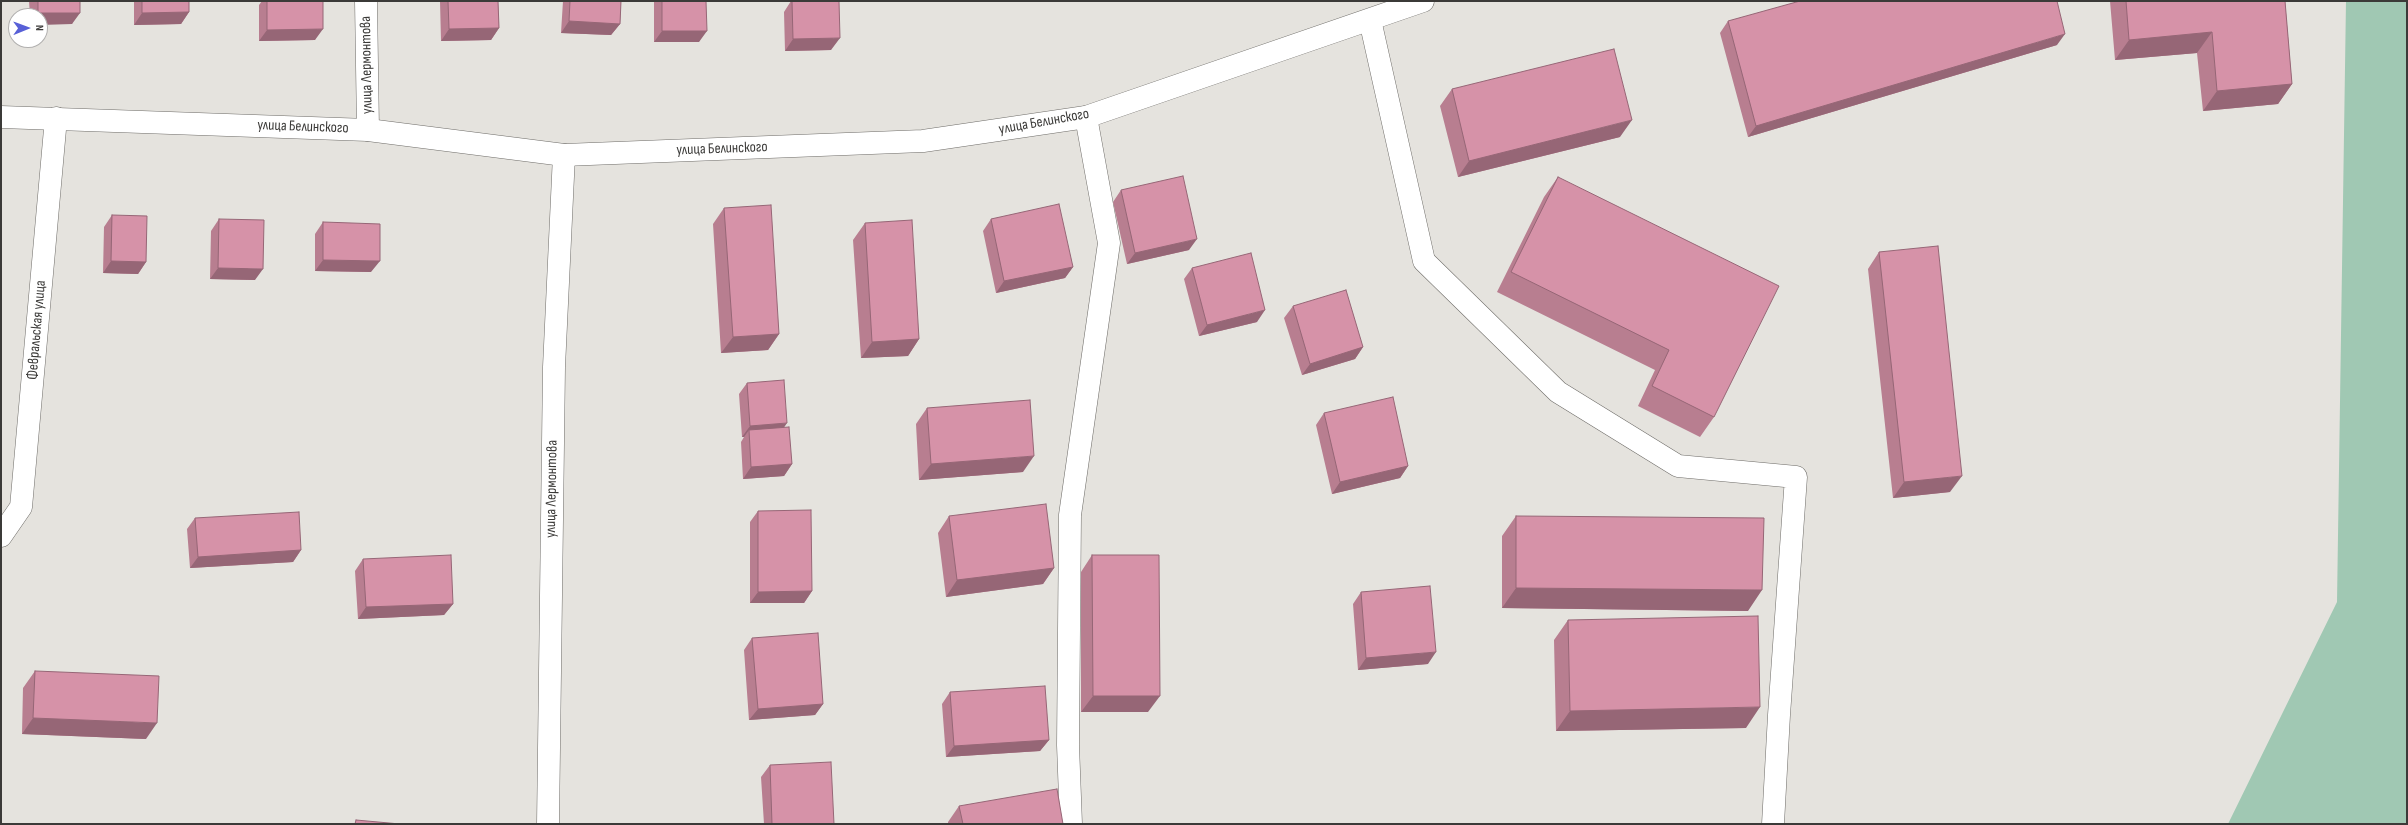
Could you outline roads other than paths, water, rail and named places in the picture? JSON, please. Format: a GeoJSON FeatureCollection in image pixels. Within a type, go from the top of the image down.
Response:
{"type":"FeatureCollection","features":[{"type":"Feature","properties":{"kind":"street","name":"улица Лермонтова"},"geometry":{"type":"LineString","coordinates":[[366,1],[368,130]]}},
{"type":"Feature","properties":{"kind":"street","name":"улица Белинского"},"geometry":{"type":"LineString","coordinates":[[1,117],[368,130],[564,154],[923,141],[1086,117],[1423,1]]}},
{"type":"Feature","properties":{"kind":"street"},"geometry":{"type":"LineString","coordinates":[[1370,20],[1424,261],[1558,392],[1678,466],[1796,477],[1778,715],[1773,824]]}},
{"type":"Feature","properties":{"kind":"street"},"geometry":{"type":"LineString","coordinates":[[1071,824],[1068,745],[1070,515],[1109,243],[1086,117]]}},
{"type":"Feature","properties":{"kind":"street","name":"Февральская улица"},"geometry":{"type":"LineString","coordinates":[[1,536],[21,507],[56,118]]}},
{"type":"Feature","properties":{"kind":"street","name":"улица Лермонтова"},"geometry":{"type":"LineString","coordinates":[[548,824],[554,367],[564,154]]}}]}
